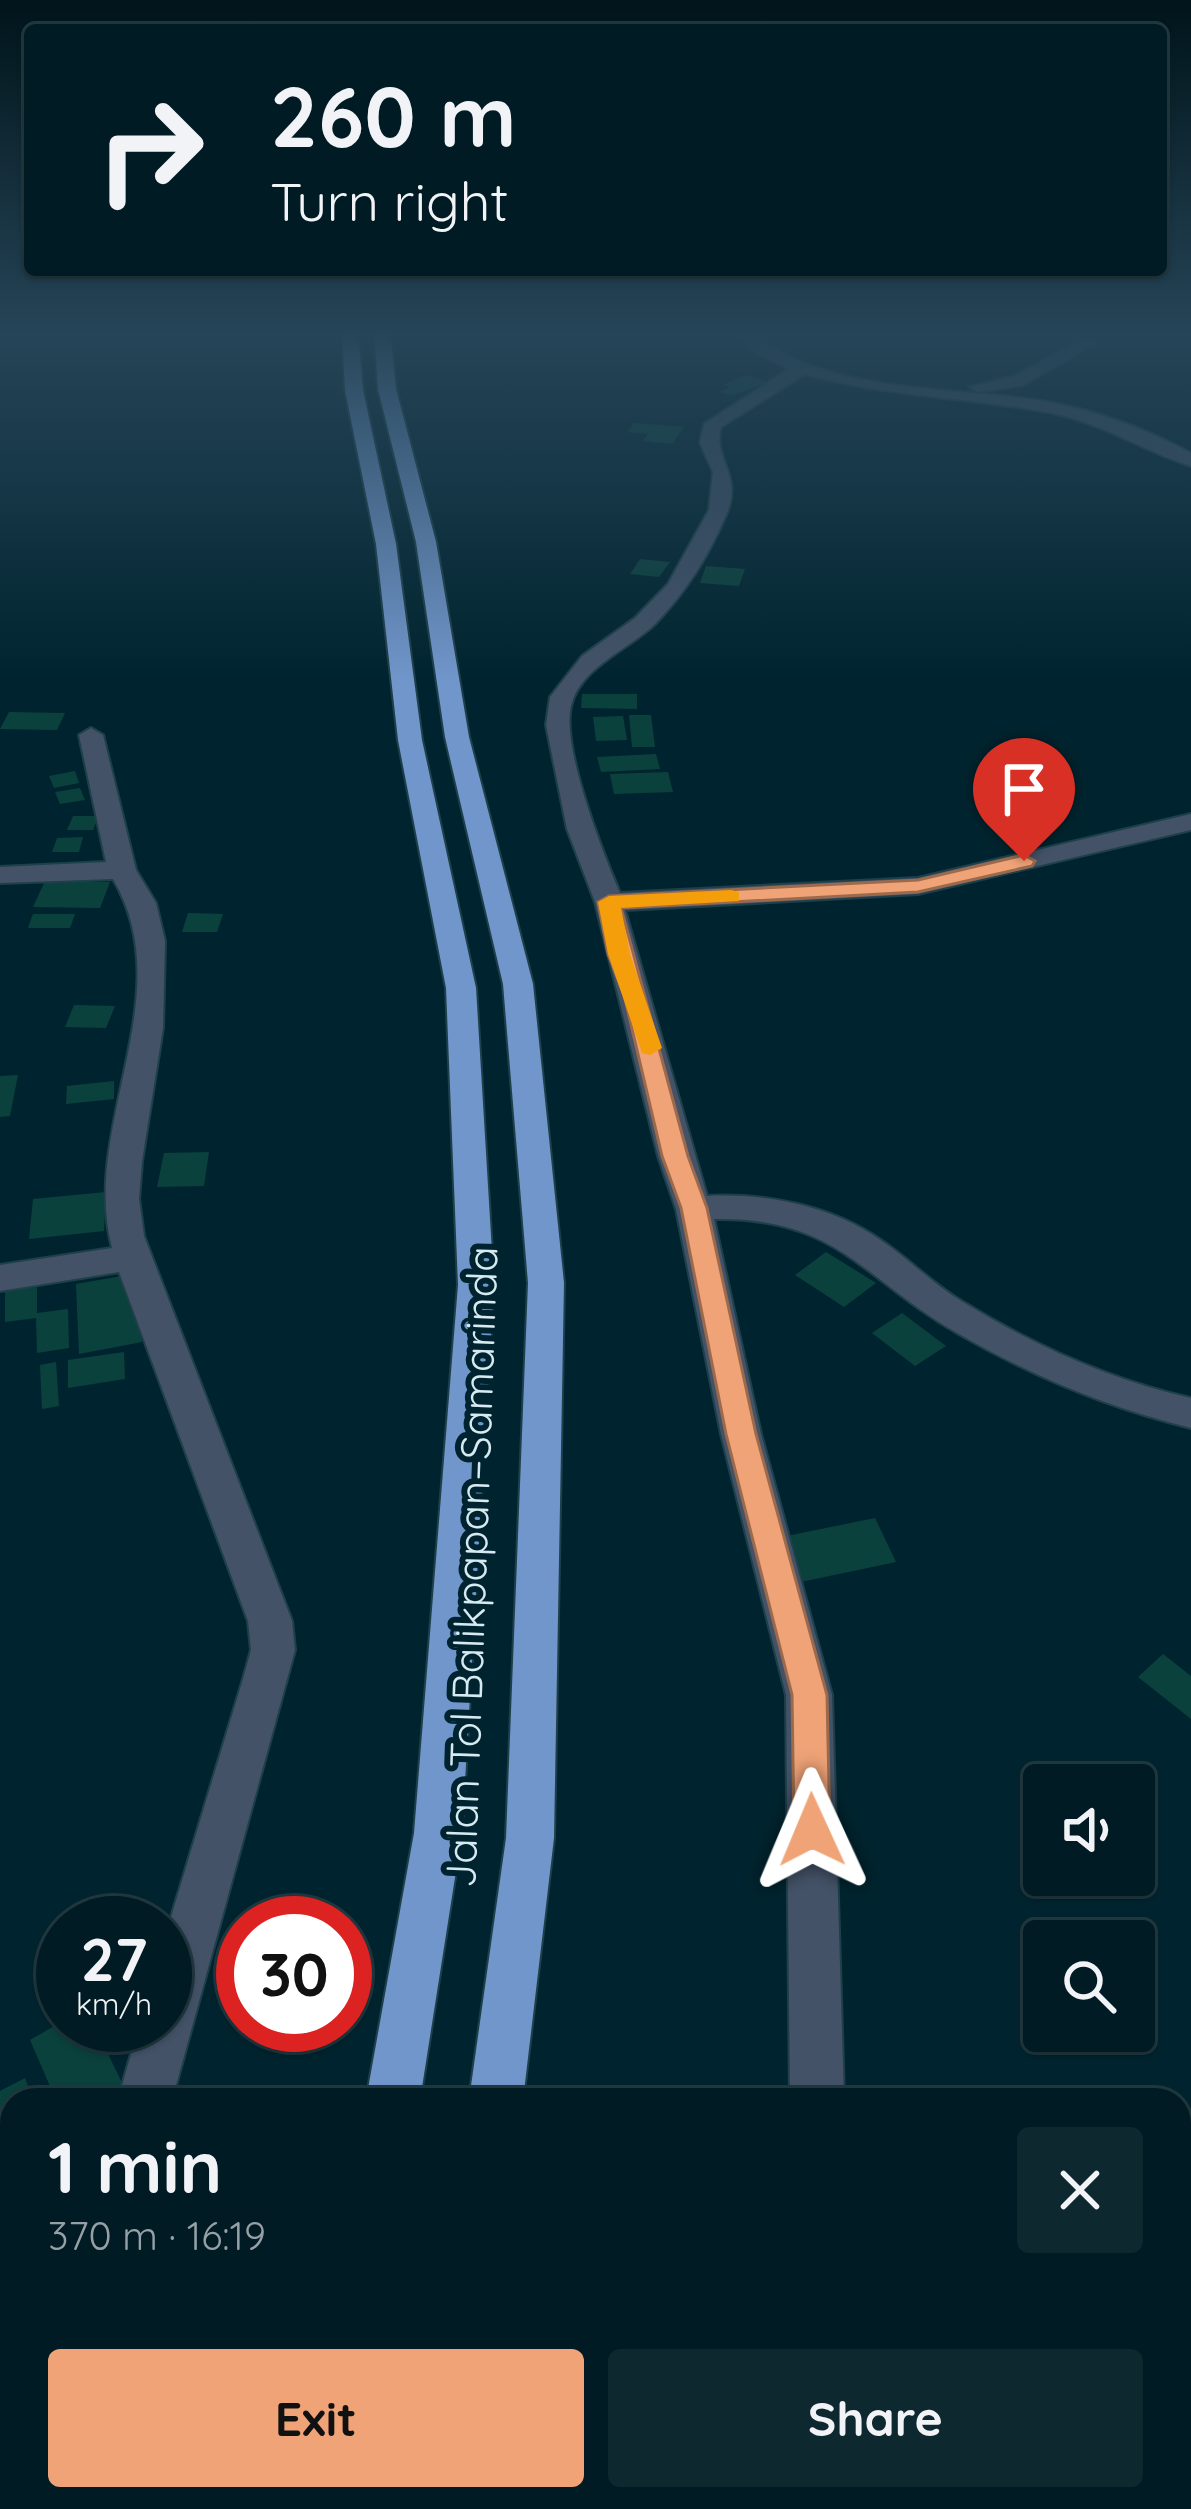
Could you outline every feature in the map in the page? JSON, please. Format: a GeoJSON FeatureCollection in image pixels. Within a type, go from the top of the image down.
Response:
{"type":"FeatureCollection","features":[{"type":"Feature","properties":{"kind":"highway","name":"Jalan Tol Balikpapan–Samarinda"},"geometry":{"type":"LineString","coordinates":[[366,448],[386,544],[410,740],[461,988],[476,1285],[438,1834],[395,2088]]}},
{"type":"Feature","properties":{"kind":"highway","name":"Jalan Tol Balikpapan–Samarinda"},"geometry":{"type":"LineString","coordinates":[[402,448],[425,542],[458,737],[518,984],[546,1283],[530,1838],[498,2088]]}},
{"type":"Feature","properties":{"kind":"street"},"geometry":{"type":"LineString","coordinates":[[710,448],[723,472],[719,510],[698,551],[676,587],[644,623],[590,661],[559,702],[558,725],[580,829],[609,902],[675,1156],[694,1208],[741,1434],[809,1695],[818,2088]]}},
{"type":"Feature","properties":{"kind":"street"},"geometry":{"type":"LineString","coordinates":[[91,735],[122,870],[136,885],[148,918],[154,961],[121,1204],[134,1256],[270,1621],[273,1650],[192,1930]]}},
{"type":"Feature","properties":{"kind":"street"},"geometry":{"type":"LineString","coordinates":[[609,902],[918,886],[1191,822]]}},
{"type":"Feature","properties":{"kind":"street"},"geometry":{"type":"LineString","coordinates":[[0,875],[122,870]]}},
{"type":"Feature","properties":{"kind":"street"},"geometry":{"type":"LineString","coordinates":[[694,1208],[726,1204],[794,1216],[841,1232],[943,1307],[1003,1339],[1078,1374],[1191,1413]]}},
{"type":"Feature","properties":{"kind":"street"},"geometry":{"type":"LineString","coordinates":[[0,1278],[134,1256]]}},
{"type":"Feature","properties":{"kind":"street"},"geometry":{"type":"LineString","coordinates":[[148,2088],[158,2052]]}},
{"type":"Feature","properties":{"kind":"building"},"geometry":{"type":"Polygon","coordinates":[[[640,559],[670,562],[659,577],[630,574],[640,559]]]}},
{"type":"Feature","properties":{"kind":"building"},"geometry":{"type":"Polygon","coordinates":[[[706,566],[745,569],[739,586],[700,583],[706,566]]]}},
{"type":"Feature","properties":{"kind":"building"},"geometry":{"type":"Polygon","coordinates":[[[582,694],[637,694],[637,709],[581,708],[582,694]]]}},
{"type":"Feature","properties":{"kind":"building"},"geometry":{"type":"Polygon","coordinates":[[[9,712],[65,713],[57,730],[0,729],[9,712]]]}},
{"type":"Feature","properties":{"kind":"building"},"geometry":{"type":"Polygon","coordinates":[[[629,715],[651,715],[655,747],[632,747],[629,715]]]}},
{"type":"Feature","properties":{"kind":"building"},"geometry":{"type":"Polygon","coordinates":[[[623,716],[627,740],[596,741],[593,717],[623,716]]]}},
{"type":"Feature","properties":{"kind":"building"},"geometry":{"type":"Polygon","coordinates":[[[656,754],[660,769],[601,772],[597,757],[656,754]]]}},
{"type":"Feature","properties":{"kind":"building"},"geometry":{"type":"Polygon","coordinates":[[[75,771],[79,783],[54,788],[49,776],[75,771]]]}},
{"type":"Feature","properties":{"kind":"building"},"geometry":{"type":"Polygon","coordinates":[[[668,772],[673,792],[614,794],[610,774],[668,772]]]}},
{"type":"Feature","properties":{"kind":"building"},"geometry":{"type":"Polygon","coordinates":[[[80,788],[85,800],[60,804],[55,792],[80,788]]]}},
{"type":"Feature","properties":{"kind":"building"},"geometry":{"type":"Polygon","coordinates":[[[73,816],[99,816],[93,830],[67,830],[73,816]]]}},
{"type":"Feature","properties":{"kind":"building"},"geometry":{"type":"Polygon","coordinates":[[[83,837],[79,852],[52,852],[57,838],[83,837]]]}},
{"type":"Feature","properties":{"kind":"building"},"geometry":{"type":"Polygon","coordinates":[[[45,881],[110,882],[100,908],[33,907],[45,881]]]}},
{"type":"Feature","properties":{"kind":"building"},"geometry":{"type":"Polygon","coordinates":[[[188,913],[223,914],[217,932],[182,932],[188,913]]]}},
{"type":"Feature","properties":{"kind":"building"},"geometry":{"type":"Polygon","coordinates":[[[33,914],[75,914],[70,928],[28,928],[33,914]]]}},
{"type":"Feature","properties":{"kind":"building"},"geometry":{"type":"Polygon","coordinates":[[[74,1005],[115,1006],[106,1028],[65,1027],[74,1005]]]}},
{"type":"Feature","properties":{"kind":"building"},"geometry":{"type":"Polygon","coordinates":[[[18,1075],[10,1116],[0,1117],[0,1076],[18,1075]]]}},
{"type":"Feature","properties":{"kind":"building"},"geometry":{"type":"Polygon","coordinates":[[[114,1081],[114,1099],[66,1104],[67,1086],[114,1081]]]}},
{"type":"Feature","properties":{"kind":"building"},"geometry":{"type":"Polygon","coordinates":[[[209,1152],[204,1186],[157,1187],[164,1153],[209,1152]]]}},
{"type":"Feature","properties":{"kind":"building"},"geometry":{"type":"Polygon","coordinates":[[[106,1192],[104,1231],[29,1239],[33,1199],[106,1192]]]}},
{"type":"Feature","properties":{"kind":"building"},"geometry":{"type":"Polygon","coordinates":[[[826,1252],[876,1283],[844,1307],[795,1275],[826,1252]]]}},
{"type":"Feature","properties":{"kind":"building"},"geometry":{"type":"Polygon","coordinates":[[[133,1274],[142,1342],[79,1354],[76,1284],[133,1274]]]}},
{"type":"Feature","properties":{"kind":"building"},"geometry":{"type":"Polygon","coordinates":[[[37,1287],[37,1313],[68,1309],[69,1348],[37,1353],[36,1318],[5,1322],[5,1291],[37,1287]]]}},
{"type":"Feature","properties":{"kind":"building"},"geometry":{"type":"Polygon","coordinates":[[[902,1313],[946,1346],[915,1366],[872,1333],[902,1313]]]}},
{"type":"Feature","properties":{"kind":"building"},"geometry":{"type":"Polygon","coordinates":[[[124,1352],[125,1379],[68,1388],[68,1360],[124,1352]]]}},
{"type":"Feature","properties":{"kind":"building"},"geometry":{"type":"Polygon","coordinates":[[[56,1362],[59,1406],[42,1409],[40,1365],[56,1362]]]}},
{"type":"Feature","properties":{"kind":"building"},"geometry":{"type":"Polygon","coordinates":[[[875,1518],[896,1562],[801,1582],[782,1537],[875,1518]]]}},
{"type":"Feature","properties":{"kind":"building"},"geometry":{"type":"Polygon","coordinates":[[[1163,1654],[1191,1676],[1191,1719],[1138,1677],[1163,1654]]]}},
{"type":"Feature","properties":{"kind":"building"},"geometry":{"type":"Polygon","coordinates":[[[36,2037],[36,2052],[107,2052],[125,2088],[51,2088],[30,2040],[36,2037]]]}},
{"type":"Feature","properties":{"kind":"building"},"geometry":{"type":"Polygon","coordinates":[[[25,2078],[29,2088],[6,2088],[25,2078]]]}},
{"type":"Feature","properties":{"kind":"slow traffic"},"geometry":{"type":"LineString","coordinates":[[650,1048],[619,954],[609,902],[731,897]]}},
{"type":"Feature","properties":{"kind":"route"},"geometry":{"type":"LineString","coordinates":[[812,1830],[809,1695],[741,1434],[694,1208],[675,1156],[609,902],[918,886],[1024,861]]}}]}
